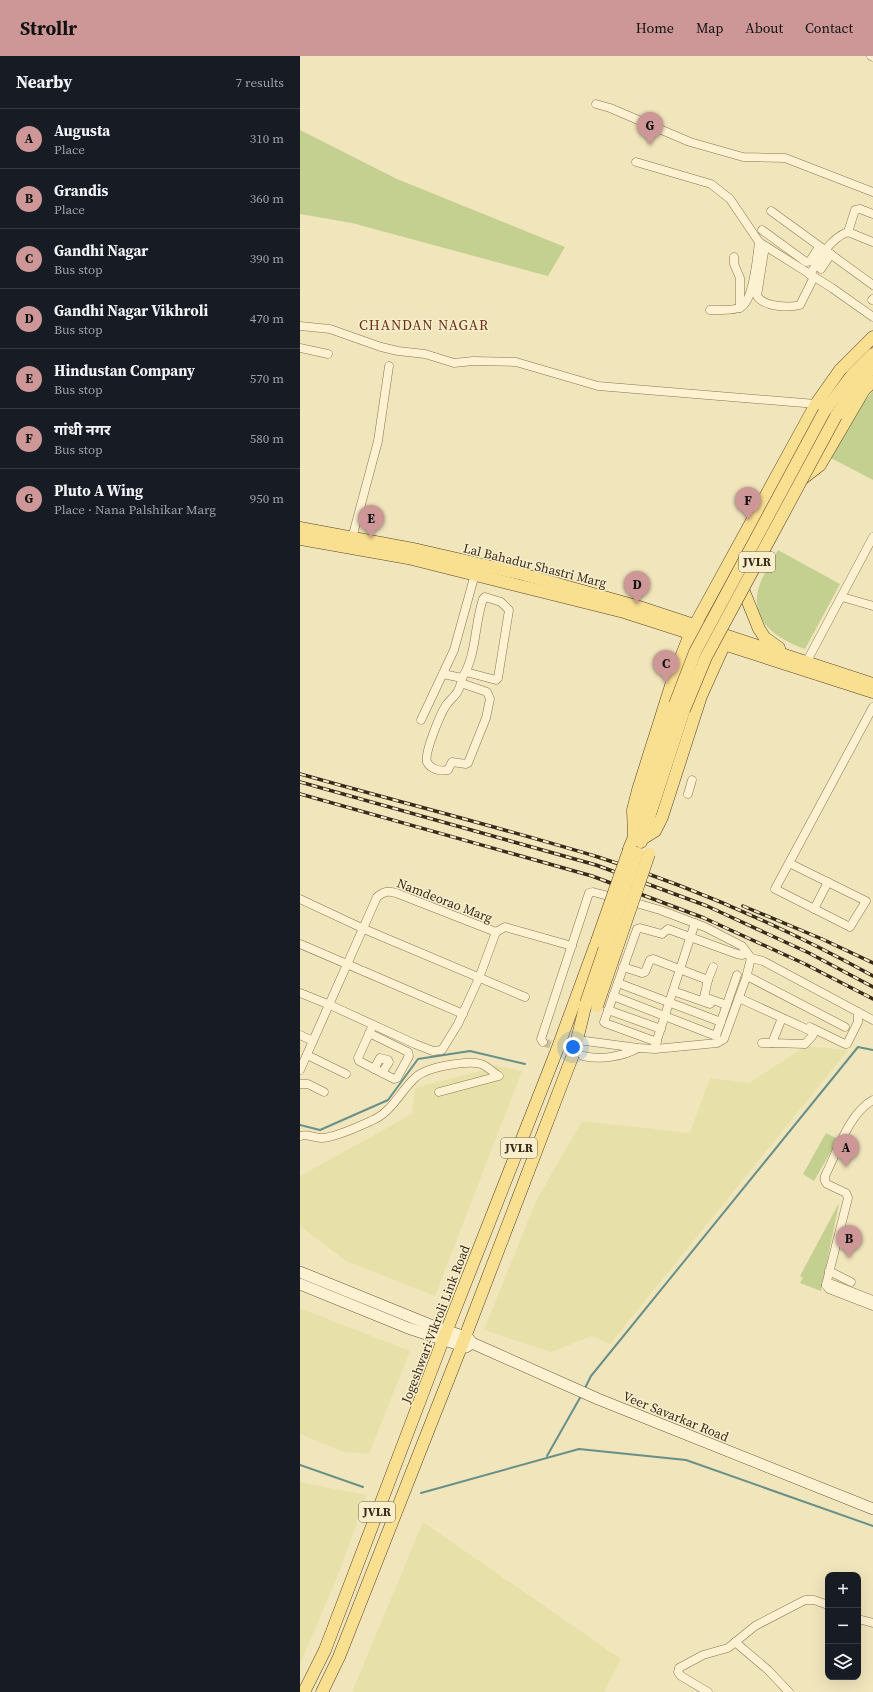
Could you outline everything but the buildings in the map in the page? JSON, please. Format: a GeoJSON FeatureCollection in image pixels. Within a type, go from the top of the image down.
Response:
{"type":"FeatureCollection","features":[{"type":"Feature","properties":{"kind":"main road"},"geometry":{"type":"LineString","coordinates":[[873,337],[840,370],[820,408],[693,629],[675,672],[638,790],[633,810],[638,838],[655,831],[662,817],[701,696],[724,640],[722,619],[740,582],[796,484],[820,465],[864,390],[873,381]]}},
{"type":"Feature","properties":{"kind":"main road","name":"JVLR"},"geometry":{"type":"LineString","coordinates":[[322,1692],[339,1657],[466,1342],[578,1034],[597,1006],[634,851],[680,707],[695,652],[820,408],[873,354]]}},
{"type":"Feature","properties":{"kind":"main road","name":"JVLR"},"geometry":{"type":"LineString","coordinates":[[680,707],[836,416],[863,376],[873,367]]}},
{"type":"Feature","properties":{"kind":"main road","name":"Lal Bahadur Shastri Marg"},"geometry":{"type":"LineString","coordinates":[[300,528],[408,558],[626,608]]}},
{"type":"Feature","properties":{"kind":"main road","name":"Lal Bahadur Shastri Marg"},"geometry":{"type":"LineString","coordinates":[[300,539],[418,550],[504,570],[693,629],[873,692]]}},
{"type":"Feature","properties":{"kind":"main road"},"geometry":{"type":"LineString","coordinates":[[740,582],[759,629],[765,638],[788,655]]}},
{"type":"Feature","properties":{"kind":"main road","name":"Lal Bahadur Shastri Marg"},"geometry":{"type":"LineString","coordinates":[[724,640],[788,655],[873,684]]}},
{"type":"Feature","properties":{"kind":"main road","name":"Jogeshwari-Vikroli Link Road"},"geometry":{"type":"LineString","coordinates":[[304,1692],[325,1650],[445,1336],[557,1050],[589,965],[594,940],[634,851]]}},
{"type":"Feature","properties":{"kind":"street"},"geometry":{"type":"LineString","coordinates":[[596,104],[610,108],[690,142],[743,157],[785,158],[873,192]]}},
{"type":"Feature","properties":{"kind":"street"},"geometry":{"type":"LineString","coordinates":[[636,162],[711,184],[730,199],[762,244],[832,288],[873,317]]}},
{"type":"Feature","properties":{"kind":"street"},"geometry":{"type":"LineString","coordinates":[[848,232],[855,210],[860,209],[873,214]]}},
{"type":"Feature","properties":{"kind":"street"},"geometry":{"type":"LineString","coordinates":[[770,210],[873,285]]}},
{"type":"Feature","properties":{"kind":"street"},"geometry":{"type":"LineString","coordinates":[[762,230],[806,262],[810,261],[825,250],[841,234],[848,232],[873,242]]}},
{"type":"Feature","properties":{"kind":"street"},"geometry":{"type":"LineString","coordinates":[[762,244],[758,296],[759,299],[777,306],[792,307],[800,305],[825,250]]}},
{"type":"Feature","properties":{"kind":"street"},"geometry":{"type":"LineString","coordinates":[[710,310],[740,308],[746,303],[762,244]]}},
{"type":"Feature","properties":{"kind":"street"},"geometry":{"type":"LineString","coordinates":[[821,268],[825,250]]}},
{"type":"Feature","properties":{"kind":"street"},"geometry":{"type":"LineString","coordinates":[[734,257],[734,264],[740,278],[740,308]]}},
{"type":"Feature","properties":{"kind":"street"},"geometry":{"type":"LineString","coordinates":[[300,326],[330,329],[398,352],[425,354],[454,363],[474,361],[516,362],[598,386],[820,408]]}},
{"type":"Feature","properties":{"kind":"street"},"geometry":{"type":"LineString","coordinates":[[300,348],[328,354]]}},
{"type":"Feature","properties":{"kind":"street"},"geometry":{"type":"LineString","coordinates":[[350,543],[378,441],[389,366]]}},
{"type":"Feature","properties":{"kind":"street"},"geometry":{"type":"LineString","coordinates":[[807,662],[873,537]]}},
{"type":"Feature","properties":{"kind":"street"},"geometry":{"type":"LineString","coordinates":[[421,720],[454,650],[475,574]]}},
{"type":"Feature","properties":{"kind":"street"},"geometry":{"type":"LineString","coordinates":[[443,674],[463,678],[496,680],[498,678],[509,610],[501,602],[485,597],[482,599],[471,658],[463,678],[455,695],[447,703],[442,712],[427,755],[428,764],[438,770],[448,770],[452,762],[468,763],[489,709],[490,698],[486,692],[463,678]]}},
{"type":"Feature","properties":{"kind":"street"},"geometry":{"type":"LineString","coordinates":[[842,597],[873,606]]}},
{"type":"Feature","properties":{"kind":"street"},"geometry":{"type":"LineString","coordinates":[[789,863],[866,901],[850,927],[775,889],[873,706]]}},
{"type":"Feature","properties":{"kind":"street"},"geometry":{"type":"LineString","coordinates":[[688,794],[692,780]]}},
{"type":"Feature","properties":{"kind":"street"},"geometry":{"type":"LineString","coordinates":[[814,909],[828,882]]}},
{"type":"Feature","properties":{"kind":"street","name":"Namdeorao Marg"},"geometry":{"type":"LineString","coordinates":[[300,1070],[377,897],[382,892],[389,892],[496,932],[505,927],[572,946]]}},
{"type":"Feature","properties":{"kind":"street"},"geometry":{"type":"LineString","coordinates":[[543,1042],[541,1039],[589,894],[593,892],[649,906],[695,923],[742,946],[749,955],[747,976],[724,1039],[717,1043],[638,1048],[622,1054],[593,1058],[583,1056]]}},
{"type":"Feature","properties":{"kind":"street"},"geometry":{"type":"LineString","coordinates":[[300,899],[364,929],[525,997]]}},
{"type":"Feature","properties":{"kind":"street"},"geometry":{"type":"LineString","coordinates":[[656,1046],[695,923]]}},
{"type":"Feature","properties":{"kind":"street"},"geometry":{"type":"LineString","coordinates":[[597,1006],[613,996],[637,929],[640,928],[662,934],[668,929],[737,954],[749,955],[763,961],[873,1020]]}},
{"type":"Feature","properties":{"kind":"street"},"geometry":{"type":"LineString","coordinates":[[300,993],[433,1051],[442,1050],[463,1014],[479,978],[496,932]]}},
{"type":"Feature","properties":{"kind":"street"},"geometry":{"type":"LineString","coordinates":[[300,944],[463,1014]]}},
{"type":"Feature","properties":{"kind":"street"},"geometry":{"type":"LineString","coordinates":[[623,966],[642,973],[645,972],[650,960],[653,959],[708,980]]}},
{"type":"Feature","properties":{"kind":"street"},"geometry":{"type":"LineString","coordinates":[[703,999],[713,967]]}},
{"type":"Feature","properties":{"kind":"street"},"geometry":{"type":"LineString","coordinates":[[613,996],[716,1036],[737,975]]}},
{"type":"Feature","properties":{"kind":"street"},"geometry":{"type":"LineString","coordinates":[[747,976],[845,1027]]}},
{"type":"Feature","properties":{"kind":"street"},"geometry":{"type":"LineString","coordinates":[[618,983],[721,1022]]}},
{"type":"Feature","properties":{"kind":"street"},"geometry":{"type":"LineString","coordinates":[[673,991],[726,1007]]}},
{"type":"Feature","properties":{"kind":"street"},"geometry":{"type":"LineString","coordinates":[[740,995],[845,1044],[847,1044],[858,1022],[858,1012]]}},
{"type":"Feature","properties":{"kind":"street"},"geometry":{"type":"LineString","coordinates":[[740,995],[782,1018],[813,1032],[813,1035],[805,1044],[772,1042],[762,1043]]}},
{"type":"Feature","properties":{"kind":"street"},"geometry":{"type":"LineString","coordinates":[[597,1006],[661,1029]]}},
{"type":"Feature","properties":{"kind":"street"},"geometry":{"type":"LineString","coordinates":[[597,1006],[605,1024],[656,1046]]}},
{"type":"Feature","properties":{"kind":"street"},"geometry":{"type":"LineString","coordinates":[[772,1042],[782,1018]]}},
{"type":"Feature","properties":{"kind":"street"},"geometry":{"type":"LineString","coordinates":[[369,1033],[408,1052],[409,1056],[397,1078],[394,1079],[359,1061],[358,1058],[369,1033],[373,1024]]}},
{"type":"Feature","properties":{"kind":"street"},"geometry":{"type":"LineString","coordinates":[[578,1034],[638,1048]]}},
{"type":"Feature","properties":{"kind":"street"},"geometry":{"type":"LineString","coordinates":[[300,1035],[313,1041]]}},
{"type":"Feature","properties":{"kind":"street"},"geometry":{"type":"LineString","coordinates":[[307,1055],[346,1074]]}},
{"type":"Feature","properties":{"kind":"street"},"geometry":{"type":"LineString","coordinates":[[374,1069],[380,1058],[388,1060],[389,1062],[382,1073]]}},
{"type":"Feature","properties":{"kind":"street"},"geometry":{"type":"LineString","coordinates":[[300,1136],[304,1134],[321,1138],[334,1135],[375,1119],[392,1105],[417,1076],[430,1069],[459,1064],[482,1064],[499,1076],[439,1092]]}},
{"type":"Feature","properties":{"kind":"street"},"geometry":{"type":"LineString","coordinates":[[300,1084],[308,1084],[324,1092]]}},
{"type":"Feature","properties":{"kind":"street"},"geometry":{"type":"LineString","coordinates":[[872,1303],[829,1289],[826,1285],[848,1198],[846,1193],[827,1184],[825,1181],[825,1176],[853,1119],[861,1109],[873,1100]]}},
{"type":"Feature","properties":{"kind":"street"},"geometry":{"type":"LineString","coordinates":[[830,1271],[851,1282]]}},
{"type":"Feature","properties":{"kind":"street"},"geometry":{"type":"LineString","coordinates":[[300,1272],[445,1336]]}},
{"type":"Feature","properties":{"kind":"street"},"geometry":{"type":"LineString","coordinates":[[300,1284],[445,1336]]}},
{"type":"Feature","properties":{"kind":"street","name":"Veer Savarkar Road"},"geometry":{"type":"LineString","coordinates":[[445,1336],[466,1342],[598,1399],[873,1509]]}},
{"type":"Feature","properties":{"kind":"street"},"geometry":{"type":"LineString","coordinates":[[708,1692],[681,1676],[678,1672],[679,1668],[703,1655],[728,1648],[755,1626],[805,1600],[814,1600],[825,1604]]}},
{"type":"Feature","properties":{"kind":"street"},"geometry":{"type":"LineString","coordinates":[[861,1620],[873,1623]]}},
{"type":"Feature","properties":{"kind":"street"},"geometry":{"type":"LineString","coordinates":[[735,1642],[768,1670],[789,1692]]}},
{"type":"Feature","properties":{"kind":"shaded area"},"geometry":{"type":"Polygon","coordinates":[[[806,1046],[848,1050],[610,1344],[592,1336],[551,1352],[484,1330],[536,1201],[582,1121],[690,1133],[710,1078],[749,1083],[806,1046]]]}},
{"type":"Feature","properties":{"kind":"shaded area"},"geometry":{"type":"Polygon","coordinates":[[[488,1064],[522,1071],[435,1296],[346,1261],[301,1227],[300,1176],[412,1114],[415,1088],[484,1070],[488,1064]]]}},
{"type":"Feature","properties":{"kind":"shaded area"},"geometry":{"type":"Polygon","coordinates":[[[300,1308],[410,1351],[369,1454],[344,1452],[300,1434],[300,1308]]]}},
{"type":"Feature","properties":{"kind":"shaded area"},"geometry":{"type":"Polygon","coordinates":[[[300,1482],[367,1495],[338,1575],[300,1664],[300,1482]]]}},
{"type":"Feature","properties":{"kind":"shaded area"},"geometry":{"type":"Polygon","coordinates":[[[423,1522],[621,1659],[604,1692],[352,1692],[423,1522]]]}},
{"type":"Feature","properties":{"kind":"green space"},"geometry":{"type":"Polygon","coordinates":[[[300,130],[397,179],[565,247],[548,276],[352,223],[300,214],[300,130]]]}},
{"type":"Feature","properties":{"kind":"green space"},"geometry":{"type":"Polygon","coordinates":[[[873,391],[873,480],[829,457],[860,407],[873,391]]]}},
{"type":"Feature","properties":{"kind":"green space"},"geometry":{"type":"Polygon","coordinates":[[[778,550],[840,584],[805,649],[783,639],[773,632],[765,624],[757,605],[757,594],[761,581],[778,550]]]}},
{"type":"Feature","properties":{"kind":"green space"},"geometry":{"type":"Polygon","coordinates":[[[826,1133],[838,1139],[814,1181],[803,1174],[826,1133]]]}},
{"type":"Feature","properties":{"kind":"green space"},"geometry":{"type":"Polygon","coordinates":[[[839,1203],[821,1291],[800,1283],[803,1278],[800,1276],[839,1203]]]}},
{"type":"Feature","properties":{"kind":"waterway"},"geometry":{"type":"LineString","coordinates":[[585,1388],[591,1376],[858,1047],[873,1050]]}},
{"type":"Feature","properties":{"kind":"waterway"},"geometry":{"type":"LineString","coordinates":[[300,1125],[320,1130],[388,1100],[418,1059],[470,1051],[525,1064]]}},
{"type":"Feature","properties":{"kind":"waterway"},"geometry":{"type":"LineString","coordinates":[[547,1456],[581,1396]]}},
{"type":"Feature","properties":{"kind":"waterway"},"geometry":{"type":"LineString","coordinates":[[421,1493],[579,1449],[686,1460],[873,1526]]}},
{"type":"Feature","properties":{"kind":"waterway"},"geometry":{"type":"LineString","coordinates":[[300,1465],[363,1487]]}},
{"type":"Feature","properties":{"kind":"tunnel"},"geometry":{"type":"LineString","coordinates":[[543,1042],[578,1055]]}},
{"type":"Feature","properties":{"kind":"railway"},"geometry":{"type":"LineString","coordinates":[[300,774],[524,835],[634,869],[704,895],[773,925],[873,976]]}},
{"type":"Feature","properties":{"kind":"railway"},"geometry":{"type":"LineString","coordinates":[[300,782],[596,865],[707,906],[809,953],[873,987]]}},
{"type":"Feature","properties":{"kind":"railway"},"geometry":{"type":"LineString","coordinates":[[300,794],[592,876],[704,918],[805,964],[873,999]]}},
{"type":"Feature","properties":{"kind":"railway"},"geometry":{"type":"LineString","coordinates":[[743,906],[822,939],[873,963]]}},
{"type":"Feature","properties":{"kind":"place","name":"Pluto A Wing"},"geometry":{"type":"Point","coordinates":[650,145]}},
{"type":"Feature","properties":{"kind":"place","name":"गांधी नगर"},"geometry":{"type":"Point","coordinates":[748,520]}},
{"type":"Feature","properties":{"kind":"place","name":"Hindustan Company"},"geometry":{"type":"Point","coordinates":[371,538]}},
{"type":"Feature","properties":{"kind":"place","name":"Gandhi Nagar Vikhroli"},"geometry":{"type":"Point","coordinates":[637,604]}},
{"type":"Feature","properties":{"kind":"place","name":"Gandhi Nagar"},"geometry":{"type":"Point","coordinates":[666,683]}},
{"type":"Feature","properties":{"kind":"place","name":"Augusta"},"geometry":{"type":"Point","coordinates":[846,1167]}},
{"type":"Feature","properties":{"kind":"place","name":"Grandis"},"geometry":{"type":"Point","coordinates":[849,1258]}},
{"type":"Feature","properties":{"kind":"district","name":"CHANDAN NAGAR"},"geometry":{"type":"Point","coordinates":[424,325]}}]}
